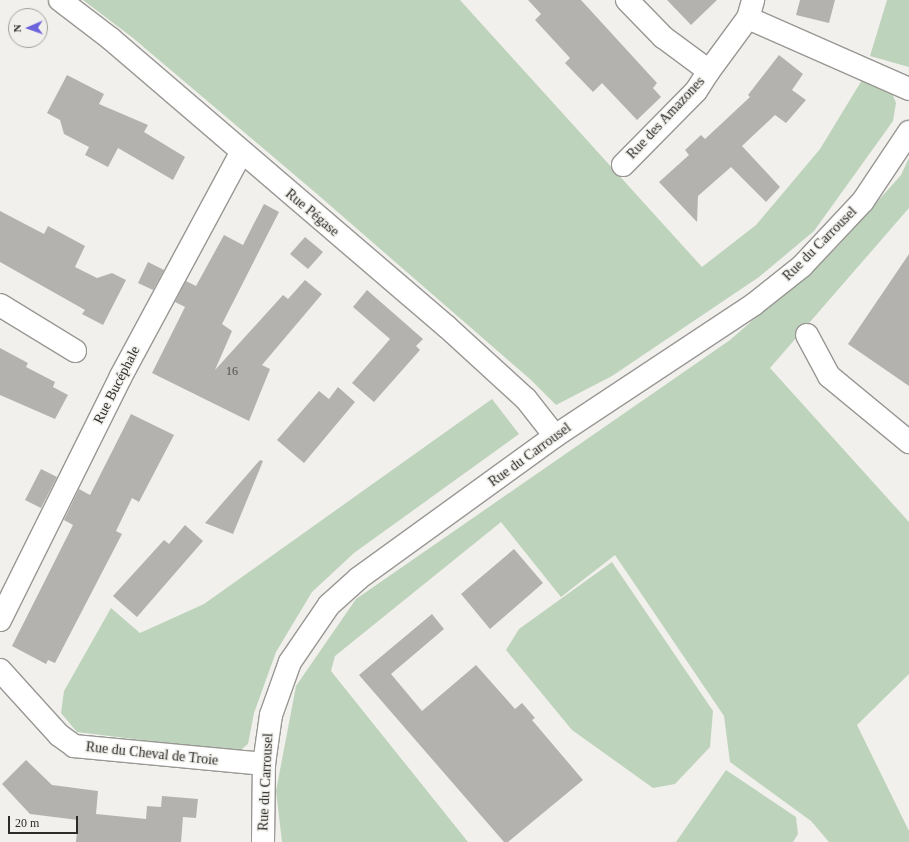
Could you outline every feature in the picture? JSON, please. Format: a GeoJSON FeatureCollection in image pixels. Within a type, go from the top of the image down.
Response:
{"type":"FeatureCollection","features":[{"type":"Feature","properties":{"kind":"street","name":"Rue Pégase"},"geometry":{"type":"LineString","coordinates":[[60,0],[111,38],[241,153],[446,326],[526,399],[555,436]]}},
{"type":"Feature","properties":{"kind":"street","name":"Rue des Amazones"},"geometry":{"type":"LineString","coordinates":[[627,0],[663,37],[709,71]]}},
{"type":"Feature","properties":{"kind":"street","name":"Rue des Amazones"},"geometry":{"type":"LineString","coordinates":[[623,164],[696,91],[750,9]]}},
{"type":"Feature","properties":{"kind":"street"},"geometry":{"type":"LineString","coordinates":[[750,9],[909,89]]}},
{"type":"Feature","properties":{"kind":"street","name":"Rue du Carrousel"},"geometry":{"type":"LineString","coordinates":[[263,842],[264,764],[271,715],[290,662],[329,605],[359,578],[555,436],[753,305],[802,266],[862,201],[909,132]]}},
{"type":"Feature","properties":{"kind":"street","name":"Rue Bucéphale"},"geometry":{"type":"LineString","coordinates":[[0,620],[121,376],[241,153]]}},
{"type":"Feature","properties":{"kind":"street"},"geometry":{"type":"LineString","coordinates":[[0,305],[75,351]]}},
{"type":"Feature","properties":{"kind":"street"},"geometry":{"type":"LineString","coordinates":[[807,335],[829,376],[909,442]]}},
{"type":"Feature","properties":{"kind":"street","name":"Rue du Cheval de Troie"},"geometry":{"type":"LineString","coordinates":[[0,670],[59,735],[74,746],[264,764]]}},
{"type":"Feature","properties":{"kind":"green space"},"geometry":{"type":"Polygon","coordinates":[[[83,0],[460,0],[702,267],[756,225],[820,149],[862,80],[892,93],[896,103],[893,121],[814,231],[759,277],[612,376],[556,405],[531,380],[317,194],[133,38],[83,0]]]}},
{"type":"Feature","properties":{"kind":"green space"},"geometry":{"type":"Polygon","coordinates":[[[887,0],[909,0],[909,67],[870,56],[887,0]]]}},
{"type":"Feature","properties":{"kind":"green space"},"geometry":{"type":"Polygon","coordinates":[[[909,158],[909,208],[770,368],[909,522],[909,674],[857,725],[909,831],[909,842],[829,842],[811,821],[730,762],[724,716],[615,555],[561,597],[501,522],[335,656],[331,671],[468,842],[282,842],[276,791],[296,686],[356,599],[730,340],[836,248],[901,175],[909,158]]]}},
{"type":"Feature","properties":{"kind":"green space"},"geometry":{"type":"Polygon","coordinates":[[[492,399],[519,434],[354,553],[312,592],[276,652],[254,713],[248,744],[238,752],[77,732],[61,713],[64,691],[111,608],[140,633],[204,604],[492,399]]]}},
{"type":"Feature","properties":{"kind":"green space"},"geometry":{"type":"Polygon","coordinates":[[[612,562],[713,711],[710,747],[675,784],[653,788],[572,730],[506,650],[519,629],[612,562]]]}},
{"type":"Feature","properties":{"kind":"green space"},"geometry":{"type":"Polygon","coordinates":[[[726,770],[796,817],[798,834],[793,842],[676,842],[726,770]]]}},
{"type":"Feature","properties":{"kind":"building"},"geometry":{"type":"Polygon","coordinates":[[[528,0],[581,0],[657,83],[653,88],[661,97],[637,120],[602,83],[593,92],[565,63],[570,58],[535,20],[541,14],[528,0]]]}},
{"type":"Feature","properties":{"kind":"building"},"geometry":{"type":"Polygon","coordinates":[[[667,0],[717,0],[691,25],[667,0]]]}},
{"type":"Feature","properties":{"kind":"building"},"geometry":{"type":"Polygon","coordinates":[[[800,0],[835,0],[829,23],[796,15],[800,0]]]}},
{"type":"Feature","properties":{"kind":"building"},"geometry":{"type":"Polygon","coordinates":[[[779,55],[803,74],[792,90],[806,100],[786,123],[775,115],[742,146],[780,187],[766,202],[731,167],[698,196],[697,222],[659,182],[689,155],[685,150],[701,135],[705,139],[750,97],[748,95],[779,55]]]}},
{"type":"Feature","properties":{"kind":"building"},"geometry":{"type":"Polygon","coordinates":[[[67,75],[104,94],[99,104],[148,125],[144,132],[185,157],[173,180],[118,148],[108,167],[85,155],[89,147],[64,134],[60,120],[47,113],[67,75]]]}},
{"type":"Feature","properties":{"kind":"building"},"geometry":{"type":"Polygon","coordinates":[[[264,204],[279,212],[222,324],[232,331],[215,370],[283,295],[288,299],[305,280],[322,294],[262,365],[270,369],[249,421],[152,373],[185,307],[175,302],[186,281],[196,286],[224,235],[243,245],[264,204]]]}},
{"type":"Feature","properties":{"kind":"building"},"geometry":{"type":"Polygon","coordinates":[[[0,211],[44,234],[48,226],[85,246],[75,267],[97,278],[112,273],[126,280],[103,325],[82,314],[85,310],[0,262],[0,211]]]}},
{"type":"Feature","properties":{"kind":"building"},"geometry":{"type":"Polygon","coordinates":[[[305,237],[323,252],[308,269],[290,254],[305,237]]]}},
{"type":"Feature","properties":{"kind":"building"},"geometry":{"type":"Polygon","coordinates":[[[909,254],[909,386],[848,344],[909,254]]]}},
{"type":"Feature","properties":{"kind":"building"},"geometry":{"type":"Polygon","coordinates":[[[148,262],[164,270],[153,290],[138,283],[148,262]]]}},
{"type":"Feature","properties":{"kind":"building"},"geometry":{"type":"Polygon","coordinates":[[[367,290],[423,339],[416,346],[420,350],[374,402],[352,383],[390,339],[353,307],[367,290]]]}},
{"type":"Feature","properties":{"kind":"building"},"geometry":{"type":"Polygon","coordinates":[[[0,348],[28,363],[26,367],[55,382],[53,387],[68,395],[55,419],[0,395],[0,348]]]}},
{"type":"Feature","properties":{"kind":"building"},"geometry":{"type":"Polygon","coordinates":[[[338,387],[355,402],[304,463],[277,440],[319,391],[329,399],[338,387]]]}},
{"type":"Feature","properties":{"kind":"building"},"geometry":{"type":"Polygon","coordinates":[[[131,414],[174,435],[139,502],[132,498],[116,531],[122,534],[55,663],[48,660],[46,664],[12,646],[73,525],[64,520],[79,489],[90,495],[131,414]]]}},
{"type":"Feature","properties":{"kind":"building"},"geometry":{"type":"Polygon","coordinates":[[[260,460],[263,461],[233,534],[205,523],[260,460]]]}},
{"type":"Feature","properties":{"kind":"building"},"geometry":{"type":"Polygon","coordinates":[[[41,469],[57,477],[41,508],[25,500],[41,469]]]}},
{"type":"Feature","properties":{"kind":"building"},"geometry":{"type":"Polygon","coordinates":[[[185,525],[203,541],[137,617],[113,596],[164,540],[169,544],[185,525]]]}},
{"type":"Feature","properties":{"kind":"building"},"geometry":{"type":"Polygon","coordinates":[[[514,549],[543,583],[490,629],[461,594],[514,549]]]}},
{"type":"Feature","properties":{"kind":"building"},"geometry":{"type":"Polygon","coordinates":[[[432,614],[444,629],[391,674],[422,711],[476,665],[515,709],[522,703],[535,718],[532,720],[583,780],[508,842],[504,842],[359,675],[432,614]]]}},
{"type":"Feature","properties":{"kind":"building"},"geometry":{"type":"Polygon","coordinates":[[[26,760],[52,785],[98,791],[96,814],[146,819],[147,806],[161,807],[162,796],[198,799],[196,818],[183,817],[181,842],[76,842],[78,820],[30,814],[2,784],[26,760]]]}}]}
